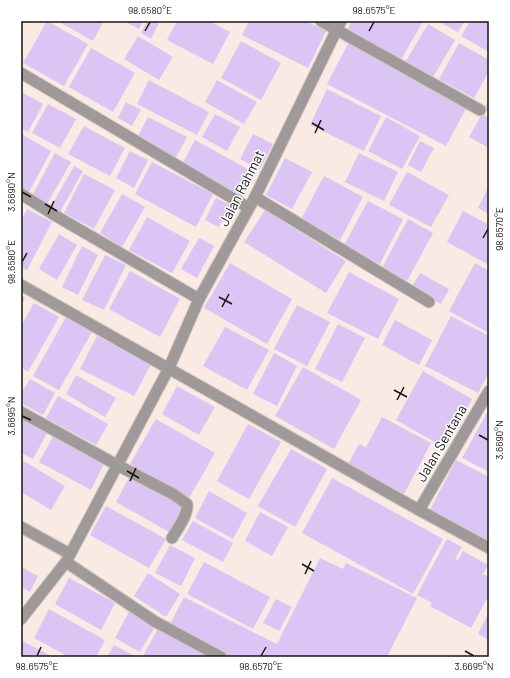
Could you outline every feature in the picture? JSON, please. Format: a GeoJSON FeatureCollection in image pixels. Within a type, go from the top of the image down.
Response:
{"type":"FeatureCollection","features":[{"type":"Feature","properties":{"kind":"street"},"geometry":{"type":"LineString","coordinates":[[321,21],[338,25],[480,110]]}},
{"type":"Feature","properties":{"kind":"street","name":"Jalan Rahmat"},"geometry":{"type":"LineString","coordinates":[[21,619],[68,558],[169,368],[199,299],[249,208],[338,25]]}},
{"type":"Feature","properties":{"kind":"street"},"geometry":{"type":"LineString","coordinates":[[21,73],[249,208]]}},
{"type":"Feature","properties":{"kind":"street"},"geometry":{"type":"LineString","coordinates":[[21,194],[199,299]]}},
{"type":"Feature","properties":{"kind":"street"},"geometry":{"type":"LineString","coordinates":[[254,197],[428,302]]}},
{"type":"Feature","properties":{"kind":"street"},"geometry":{"type":"LineString","coordinates":[[21,285],[489,548]]}},
{"type":"Feature","properties":{"kind":"street","name":"Jalan Sentana"},"geometry":{"type":"LineString","coordinates":[[419,510],[489,391]]}},
{"type":"Feature","properties":{"kind":"street"},"geometry":{"type":"LineString","coordinates":[[21,412],[173,494],[187,504],[188,508],[172,538]]}},
{"type":"Feature","properties":{"kind":"street"},"geometry":{"type":"LineString","coordinates":[[21,527],[68,558],[154,621],[221,657]]}},
{"type":"Feature","properties":{"kind":"building"},"geometry":{"type":"Polygon","coordinates":[[[47,21],[88,44],[64,86],[23,63],[47,21]]]}},
{"type":"Feature","properties":{"kind":"building"},"geometry":{"type":"Polygon","coordinates":[[[58,21],[104,21],[93,41],[58,21]]]}},
{"type":"Feature","properties":{"kind":"building"},"geometry":{"type":"Polygon","coordinates":[[[124,21],[143,21],[139,29],[124,21]]]}},
{"type":"Feature","properties":{"kind":"building"},"geometry":{"type":"Polygon","coordinates":[[[147,21],[160,21],[151,39],[141,33],[147,21]]]}},
{"type":"Feature","properties":{"kind":"building"},"geometry":{"type":"Polygon","coordinates":[[[177,21],[209,21],[230,32],[213,64],[167,40],[177,21]]]}},
{"type":"Feature","properties":{"kind":"building"},"geometry":{"type":"Polygon","coordinates":[[[249,21],[306,21],[326,31],[308,68],[242,35],[249,21]]]}},
{"type":"Feature","properties":{"kind":"building"},"geometry":{"type":"Polygon","coordinates":[[[352,21],[423,21],[401,60],[347,31],[352,21]]]}},
{"type":"Feature","properties":{"kind":"building"},"geometry":{"type":"Polygon","coordinates":[[[437,21],[465,21],[458,32],[437,21]]]}},
{"type":"Feature","properties":{"kind":"building"},"geometry":{"type":"Polygon","coordinates":[[[470,21],[489,21],[489,52],[461,36],[470,21]]]}},
{"type":"Feature","properties":{"kind":"building"},"geometry":{"type":"Polygon","coordinates":[[[428,24],[455,40],[433,77],[406,61],[428,24]]]}},
{"type":"Feature","properties":{"kind":"building"},"geometry":{"type":"Polygon","coordinates":[[[138,36],[173,57],[159,80],[124,59],[138,36]]]}},
{"type":"Feature","properties":{"kind":"building"},"geometry":{"type":"Polygon","coordinates":[[[241,41],[281,63],[261,100],[221,78],[241,41]]]}},
{"type":"Feature","properties":{"kind":"building"},"geometry":{"type":"Polygon","coordinates":[[[349,42],[468,105],[446,146],[327,84],[349,42]]]}},
{"type":"Feature","properties":{"kind":"building"},"geometry":{"type":"Polygon","coordinates":[[[459,43],[489,60],[489,71],[474,98],[439,79],[459,43]]]}},
{"type":"Feature","properties":{"kind":"building"},"geometry":{"type":"Polygon","coordinates":[[[91,48],[135,73],[113,112],[69,87],[91,48]]]}},
{"type":"Feature","properties":{"kind":"building"},"geometry":{"type":"Polygon","coordinates":[[[149,80],[209,112],[197,135],[137,104],[149,80]]]}},
{"type":"Feature","properties":{"kind":"building"},"geometry":{"type":"Polygon","coordinates":[[[217,80],[257,102],[244,124],[205,102],[217,80]]]}},
{"type":"Feature","properties":{"kind":"building"},"geometry":{"type":"Polygon","coordinates":[[[327,89],[381,116],[364,151],[310,125],[327,89]]]}},
{"type":"Feature","properties":{"kind":"building"},"geometry":{"type":"Polygon","coordinates":[[[21,92],[43,104],[28,132],[21,128],[21,92]]]}},
{"type":"Feature","properties":{"kind":"building"},"geometry":{"type":"Polygon","coordinates":[[[489,99],[489,112],[484,109],[489,99]]]}},
{"type":"Feature","properties":{"kind":"building"},"geometry":{"type":"Polygon","coordinates":[[[126,102],[141,110],[132,126],[118,118],[126,102]]]}},
{"type":"Feature","properties":{"kind":"building"},"geometry":{"type":"Polygon","coordinates":[[[48,104],[76,119],[60,148],[32,133],[48,104]]]}},
{"type":"Feature","properties":{"kind":"building"},"geometry":{"type":"Polygon","coordinates":[[[215,114],[240,127],[227,151],[202,137],[215,114]]]}},
{"type":"Feature","properties":{"kind":"building"},"geometry":{"type":"Polygon","coordinates":[[[482,114],[489,118],[489,148],[469,137],[482,114]]]}},
{"type":"Feature","properties":{"kind":"building"},"geometry":{"type":"Polygon","coordinates":[[[148,117],[187,137],[175,159],[137,138],[148,117]]]}},
{"type":"Feature","properties":{"kind":"building"},"geometry":{"type":"Polygon","coordinates":[[[386,117],[420,136],[402,169],[368,151],[386,117]]]}},
{"type":"Feature","properties":{"kind":"building"},"geometry":{"type":"Polygon","coordinates":[[[84,126],[125,148],[110,176],[68,154],[84,126]]]}},
{"type":"Feature","properties":{"kind":"building"},"geometry":{"type":"Polygon","coordinates":[[[21,134],[51,151],[29,192],[21,188],[21,134]]]}},
{"type":"Feature","properties":{"kind":"building"},"geometry":{"type":"Polygon","coordinates":[[[253,134],[273,144],[260,169],[240,159],[253,134]]]}},
{"type":"Feature","properties":{"kind":"building"},"geometry":{"type":"Polygon","coordinates":[[[195,140],[255,173],[242,197],[182,164],[195,140]]]}},
{"type":"Feature","properties":{"kind":"building"},"geometry":{"type":"Polygon","coordinates":[[[420,141],[434,148],[421,172],[408,165],[420,141]]]}},
{"type":"Feature","properties":{"kind":"building"},"geometry":{"type":"Polygon","coordinates":[[[130,151],[148,160],[134,188],[116,178],[130,151]]]}},
{"type":"Feature","properties":{"kind":"building"},"geometry":{"type":"Polygon","coordinates":[[[55,153],[71,162],[47,204],[32,196],[55,153]]]}},
{"type":"Feature","properties":{"kind":"building"},"geometry":{"type":"Polygon","coordinates":[[[359,153],[398,172],[384,201],[345,182],[359,153]]]}},
{"type":"Feature","properties":{"kind":"building"},"geometry":{"type":"Polygon","coordinates":[[[285,158],[312,172],[292,209],[266,195],[285,158]]]}},
{"type":"Feature","properties":{"kind":"building"},"geometry":{"type":"Polygon","coordinates":[[[152,162],[213,194],[196,227],[135,194],[152,162]]]}},
{"type":"Feature","properties":{"kind":"building"},"geometry":{"type":"Polygon","coordinates":[[[74,166],[83,171],[60,212],[51,207],[74,166]]]}},
{"type":"Feature","properties":{"kind":"building"},"geometry":{"type":"Polygon","coordinates":[[[407,172],[449,195],[431,227],[389,205],[407,172]]]}},
{"type":"Feature","properties":{"kind":"building"},"geometry":{"type":"Polygon","coordinates":[[[84,174],[115,190],[94,229],[64,213],[84,174]]]}},
{"type":"Feature","properties":{"kind":"building"},"geometry":{"type":"Polygon","coordinates":[[[324,176],[363,197],[340,240],[301,219],[324,176]]]}},
{"type":"Feature","properties":{"kind":"building"},"geometry":{"type":"Polygon","coordinates":[[[489,186],[489,214],[478,208],[489,186]]]}},
{"type":"Feature","properties":{"kind":"building"},"geometry":{"type":"Polygon","coordinates":[[[122,194],[145,207],[122,247],[100,233],[122,194]]]}},
{"type":"Feature","properties":{"kind":"building"},"geometry":{"type":"Polygon","coordinates":[[[216,198],[230,205],[219,227],[205,220],[216,198]]]}},
{"type":"Feature","properties":{"kind":"building"},"geometry":{"type":"Polygon","coordinates":[[[368,201],[403,219],[380,264],[344,245],[368,201]]]}},
{"type":"Feature","properties":{"kind":"building"},"geometry":{"type":"Polygon","coordinates":[[[27,209],[52,222],[27,270],[21,267],[21,221],[27,209]]]}},
{"type":"Feature","properties":{"kind":"building"},"geometry":{"type":"Polygon","coordinates":[[[265,210],[346,261],[326,293],[244,242],[265,210]]]}},
{"type":"Feature","properties":{"kind":"building"},"geometry":{"type":"Polygon","coordinates":[[[463,211],[489,225],[489,265],[447,242],[463,211]]]}},
{"type":"Feature","properties":{"kind":"building"},"geometry":{"type":"Polygon","coordinates":[[[147,217],[190,241],[172,273],[129,250],[147,217]]]}},
{"type":"Feature","properties":{"kind":"building"},"geometry":{"type":"Polygon","coordinates":[[[408,219],[433,233],[407,281],[382,268],[408,219]]]}},
{"type":"Feature","properties":{"kind":"building"},"geometry":{"type":"Polygon","coordinates":[[[59,234],[77,245],[57,280],[39,269],[59,234]]]}},
{"type":"Feature","properties":{"kind":"building"},"geometry":{"type":"Polygon","coordinates":[[[199,238],[214,246],[197,278],[181,269],[199,238]]]}},
{"type":"Feature","properties":{"kind":"building"},"geometry":{"type":"Polygon","coordinates":[[[82,246],[98,255],[78,295],[62,287],[82,246]]]}},
{"type":"Feature","properties":{"kind":"building"},"geometry":{"type":"Polygon","coordinates":[[[105,255],[126,265],[104,310],[82,300],[105,255]]]}},
{"type":"Feature","properties":{"kind":"building"},"geometry":{"type":"Polygon","coordinates":[[[230,263],[292,299],[267,344],[204,308],[230,263]]]}},
{"type":"Feature","properties":{"kind":"building"},"geometry":{"type":"Polygon","coordinates":[[[475,263],[489,271],[489,333],[449,311],[475,263]]]}},
{"type":"Feature","properties":{"kind":"building"},"geometry":{"type":"Polygon","coordinates":[[[130,271],[180,299],[160,337],[109,309],[130,271]]]}},
{"type":"Feature","properties":{"kind":"building"},"geometry":{"type":"Polygon","coordinates":[[[349,272],[399,299],[378,339],[327,313],[349,272]]]}},
{"type":"Feature","properties":{"kind":"building"},"geometry":{"type":"Polygon","coordinates":[[[420,273],[449,289],[441,304],[411,288],[420,273]]]}},
{"type":"Feature","properties":{"kind":"building"},"geometry":{"type":"Polygon","coordinates":[[[21,295],[25,298],[21,306],[21,295]]]}},
{"type":"Feature","properties":{"kind":"building"},"geometry":{"type":"Polygon","coordinates":[[[34,303],[59,317],[28,372],[21,367],[21,326],[34,303]]]}},
{"type":"Feature","properties":{"kind":"building"},"geometry":{"type":"Polygon","coordinates":[[[297,305],[330,322],[307,366],[274,349],[297,305]]]}},
{"type":"Feature","properties":{"kind":"building"},"geometry":{"type":"Polygon","coordinates":[[[451,316],[489,336],[489,372],[478,393],[425,366],[451,316]]]}},
{"type":"Feature","properties":{"kind":"building"},"geometry":{"type":"Polygon","coordinates":[[[66,317],[92,332],[59,390],[33,376],[66,317]]]}},
{"type":"Feature","properties":{"kind":"building"},"geometry":{"type":"Polygon","coordinates":[[[395,320],[432,340],[419,365],[382,345],[395,320]]]}},
{"type":"Feature","properties":{"kind":"building"},"geometry":{"type":"Polygon","coordinates":[[[338,324],[365,338],[342,382],[315,369],[338,324]]]}},
{"type":"Feature","properties":{"kind":"building"},"geometry":{"type":"Polygon","coordinates":[[[225,327],[269,350],[247,390],[203,366],[225,327]]]}},
{"type":"Feature","properties":{"kind":"building"},"geometry":{"type":"Polygon","coordinates":[[[97,336],[151,364],[134,396],[80,369],[97,336]]]}},
{"type":"Feature","properties":{"kind":"building"},"geometry":{"type":"Polygon","coordinates":[[[274,353],[297,366],[277,406],[253,394],[274,353]]]}},
{"type":"Feature","properties":{"kind":"building"},"geometry":{"type":"Polygon","coordinates":[[[303,367],[361,400],[334,449],[275,416],[303,367]]]}},
{"type":"Feature","properties":{"kind":"building"},"geometry":{"type":"Polygon","coordinates":[[[423,371],[472,399],[445,448],[396,420],[423,371]]]}},
{"type":"Feature","properties":{"kind":"building"},"geometry":{"type":"Polygon","coordinates":[[[76,375],[116,398],[105,417],[66,394],[76,375]]]}},
{"type":"Feature","properties":{"kind":"building"},"geometry":{"type":"Polygon","coordinates":[[[30,379],[55,393],[43,415],[21,403],[21,394],[30,379]]]}},
{"type":"Feature","properties":{"kind":"building"},"geometry":{"type":"Polygon","coordinates":[[[177,386],[215,407],[199,435],[162,414],[177,386]]]}},
{"type":"Feature","properties":{"kind":"building"},"geometry":{"type":"Polygon","coordinates":[[[58,396],[108,424],[96,445],[46,418],[58,396]]]}},
{"type":"Feature","properties":{"kind":"building"},"geometry":{"type":"Polygon","coordinates":[[[489,411],[489,472],[462,458],[489,411]]]}},
{"type":"Feature","properties":{"kind":"building"},"geometry":{"type":"Polygon","coordinates":[[[382,417],[431,443],[404,494],[348,464],[359,444],[366,447],[382,417]]]}},
{"type":"Feature","properties":{"kind":"building"},"geometry":{"type":"Polygon","coordinates":[[[25,418],[48,431],[33,459],[21,453],[21,425],[25,418]]]}},
{"type":"Feature","properties":{"kind":"building"},"geometry":{"type":"Polygon","coordinates":[[[156,419],[215,453],[189,498],[130,464],[156,419]]]}},
{"type":"Feature","properties":{"kind":"building"},"geometry":{"type":"Polygon","coordinates":[[[248,424],[281,442],[249,499],[217,481],[248,424]]]}},
{"type":"Feature","properties":{"kind":"building"},"geometry":{"type":"Polygon","coordinates":[[[54,435],[105,462],[91,490],[39,462],[54,435]]]}},
{"type":"Feature","properties":{"kind":"building"},"geometry":{"type":"Polygon","coordinates":[[[291,449],[327,469],[295,527],[258,506],[291,449]]]}},
{"type":"Feature","properties":{"kind":"building"},"geometry":{"type":"Polygon","coordinates":[[[456,460],[489,477],[489,542],[430,510],[456,460]]]}},
{"type":"Feature","properties":{"kind":"building"},"geometry":{"type":"Polygon","coordinates":[[[24,461],[65,486],[51,510],[21,492],[21,467],[24,461]]]}},
{"type":"Feature","properties":{"kind":"building"},"geometry":{"type":"Polygon","coordinates":[[[130,476],[184,505],[169,532],[116,502],[130,476]]]}},
{"type":"Feature","properties":{"kind":"building"},"geometry":{"type":"Polygon","coordinates":[[[332,478],[443,539],[413,594],[302,533],[332,478]]]}},
{"type":"Feature","properties":{"kind":"building"},"geometry":{"type":"Polygon","coordinates":[[[209,491],[247,513],[233,539],[195,518],[209,491]]]}},
{"type":"Feature","properties":{"kind":"building"},"geometry":{"type":"Polygon","coordinates":[[[106,506],[166,539],[149,568],[90,535],[106,506]]]}},
{"type":"Feature","properties":{"kind":"building"},"geometry":{"type":"Polygon","coordinates":[[[260,512],[288,527],[272,556],[245,541],[260,512]]]}},
{"type":"Feature","properties":{"kind":"building"},"geometry":{"type":"Polygon","coordinates":[[[193,521],[233,543],[223,562],[182,540],[193,521]]]}},
{"type":"Feature","properties":{"kind":"building"},"geometry":{"type":"Polygon","coordinates":[[[447,539],[462,547],[455,559],[458,560],[463,551],[488,565],[483,574],[489,577],[489,595],[471,628],[430,606],[432,603],[417,595],[447,539]]]}},
{"type":"Feature","properties":{"kind":"building"},"geometry":{"type":"Polygon","coordinates":[[[170,545],[195,558],[181,586],[155,573],[170,545]]]}},
{"type":"Feature","properties":{"kind":"building"},"geometry":{"type":"Polygon","coordinates":[[[320,558],[343,569],[346,563],[417,598],[387,657],[230,657],[169,626],[184,597],[277,644],[320,558]]]}},
{"type":"Feature","properties":{"kind":"building"},"geometry":{"type":"Polygon","coordinates":[[[204,562],[270,597],[253,629],[187,594],[204,562]]]}},
{"type":"Feature","properties":{"kind":"building"},"geometry":{"type":"Polygon","coordinates":[[[21,567],[38,576],[30,592],[21,587],[21,567]]]}},
{"type":"Feature","properties":{"kind":"building"},"geometry":{"type":"Polygon","coordinates":[[[148,573],[180,594],[166,617],[134,596],[148,573]]]}},
{"type":"Feature","properties":{"kind":"building"},"geometry":{"type":"Polygon","coordinates":[[[69,578],[115,603],[101,630],[55,604],[69,578]]]}},
{"type":"Feature","properties":{"kind":"building"},"geometry":{"type":"Polygon","coordinates":[[[276,599],[292,607],[279,631],[263,623],[276,599]]]}},
{"type":"Feature","properties":{"kind":"building"},"geometry":{"type":"Polygon","coordinates":[[[49,609],[105,640],[96,657],[69,657],[34,638],[49,609]]]}},
{"type":"Feature","properties":{"kind":"building"},"geometry":{"type":"Polygon","coordinates":[[[130,610],[156,625],[140,652],[115,638],[130,610]]]}},
{"type":"Feature","properties":{"kind":"building"},"geometry":{"type":"Polygon","coordinates":[[[489,612],[489,640],[478,634],[489,612]]]}},
{"type":"Feature","properties":{"kind":"building"},"geometry":{"type":"Polygon","coordinates":[[[159,627],[215,657],[143,656],[159,627]]]}},
{"type":"Feature","properties":{"kind":"building"},"geometry":{"type":"Polygon","coordinates":[[[21,640],[53,657],[21,657],[21,640]]]}},
{"type":"Feature","properties":{"kind":"building"},"geometry":{"type":"Polygon","coordinates":[[[114,645],[136,657],[107,657],[114,645]]]}}]}
